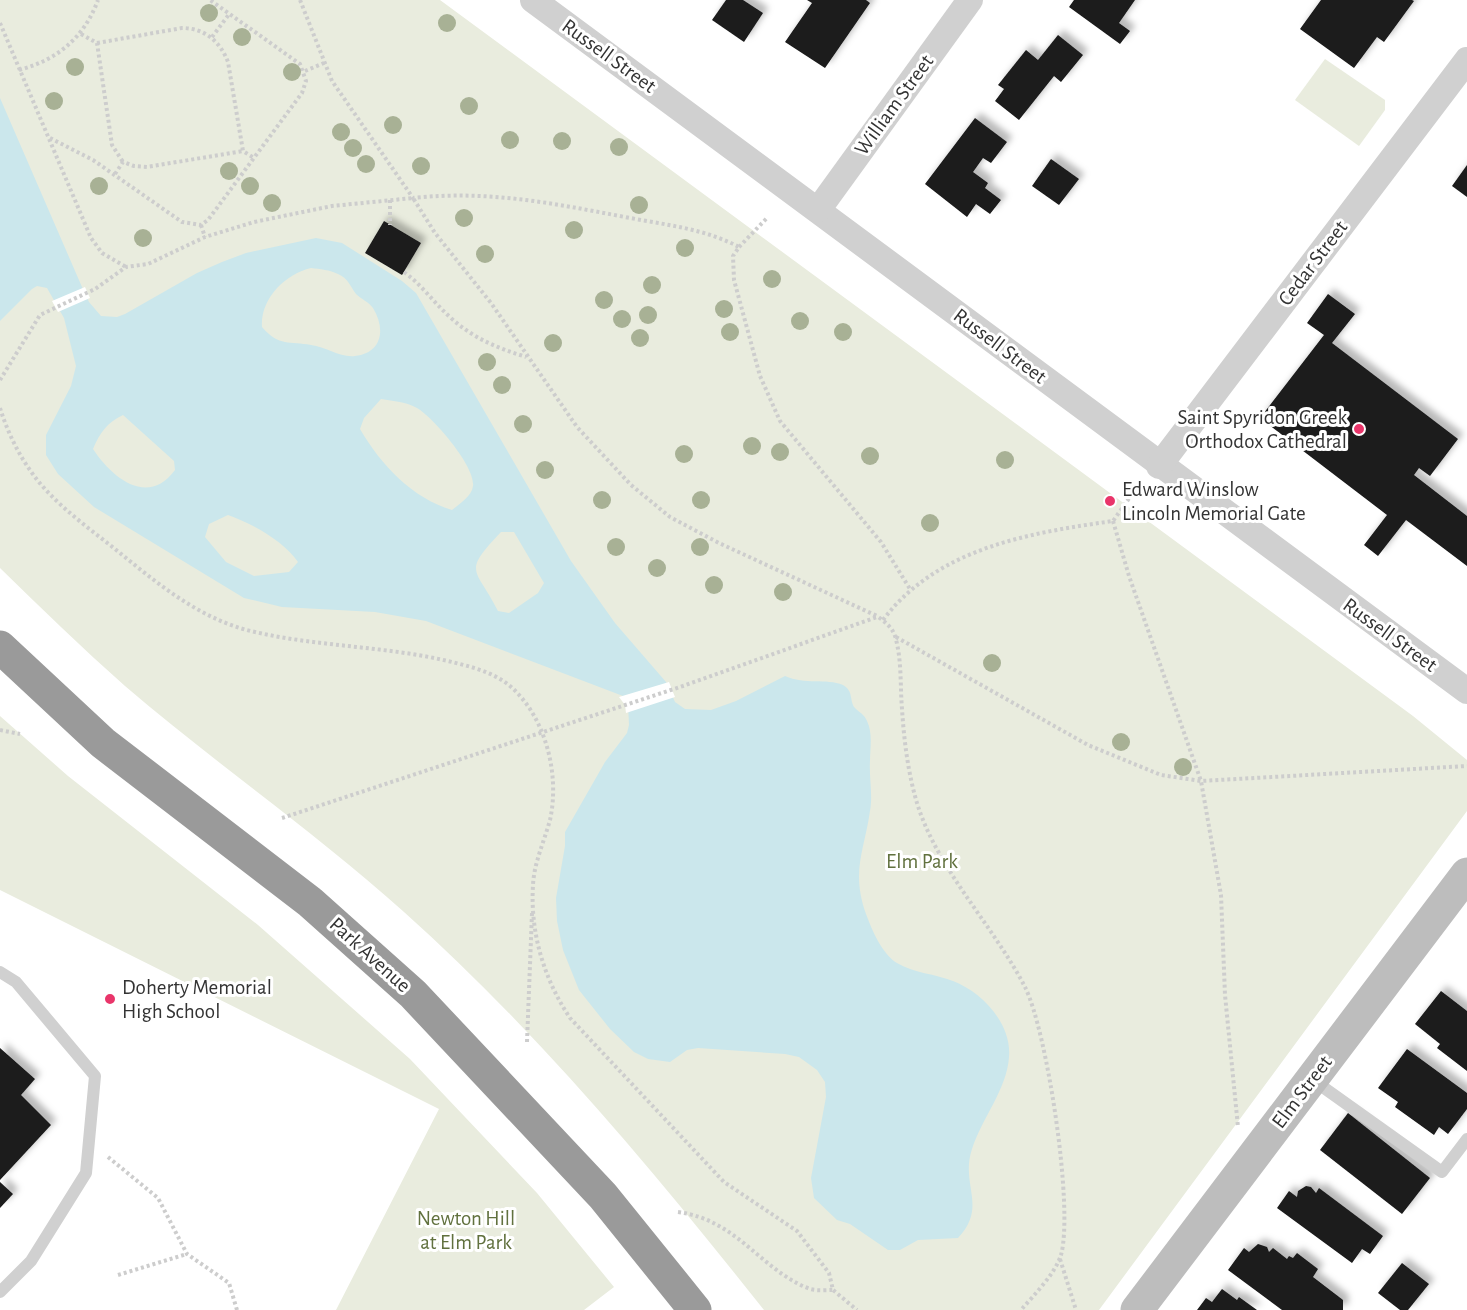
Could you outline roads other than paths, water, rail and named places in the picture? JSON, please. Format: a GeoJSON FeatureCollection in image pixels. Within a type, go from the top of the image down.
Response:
{"type":"FeatureCollection","features":[{"type":"Feature","properties":{"kind":"highway","name":"Park Avenue"},"geometry":{"type":"LineString","coordinates":[[0,647],[103,742],[310,902],[413,994],[574,1163],[695,1310]]}},
{"type":"Feature","properties":{"kind":"main road","name":"Elm Street"},"geometry":{"type":"LineString","coordinates":[[1137,1310],[1312,1079],[1463,889]]}},
{"type":"Feature","properties":{"kind":"street","name":"Russell Street"},"geometry":{"type":"LineString","coordinates":[[533,0],[1159,466],[1467,691]]}},
{"type":"Feature","properties":{"kind":"street","name":"William Street"},"geometry":{"type":"LineString","coordinates":[[818,210],[970,0]]}},
{"type":"Feature","properties":{"kind":"street","name":"Cedar Street"},"geometry":{"type":"LineString","coordinates":[[1159,466],[1467,60]]}},
{"type":"Feature","properties":{"kind":"lane"},"geometry":{"type":"LineString","coordinates":[[0,972],[16,982],[95,1076],[86,1173],[31,1261],[0,1292]]}},
{"type":"Feature","properties":{"kind":"lane"},"geometry":{"type":"LineString","coordinates":[[1312,1079],[1442,1172],[1467,1139]]}},
{"type":"Feature","properties":{"kind":"water"},"geometry":{"type":"Polygon","coordinates":[[[0,98],[82,287],[89,302],[101,316],[117,317],[125,314],[197,273],[246,253],[316,238],[342,243],[402,281],[416,293],[571,561],[615,623],[666,682],[675,702],[685,709],[711,710],[736,701],[785,676],[800,680],[836,683],[846,687],[853,705],[866,719],[871,736],[871,805],[860,862],[859,886],[871,927],[882,948],[897,963],[953,981],[984,1001],[1000,1021],[1009,1045],[1004,1081],[972,1149],[969,1162],[971,1216],[958,1238],[918,1240],[900,1250],[888,1250],[850,1224],[837,1220],[814,1198],[811,1178],[826,1097],[825,1082],[817,1070],[799,1057],[698,1048],[687,1050],[670,1062],[648,1059],[634,1052],[610,1029],[579,990],[563,950],[557,921],[556,898],[565,846],[565,832],[605,762],[627,733],[628,704],[623,696],[426,621],[375,612],[282,607],[244,598],[94,507],[58,474],[46,455],[46,435],[71,386],[76,366],[64,318],[47,288],[37,286],[0,321],[0,98]],[[314,268],[301,271],[276,289],[265,307],[262,327],[279,340],[317,346],[344,355],[355,356],[371,350],[379,339],[380,332],[377,316],[371,306],[356,294],[347,280],[335,273],[314,268]],[[381,399],[364,418],[360,429],[368,442],[388,467],[411,489],[437,505],[452,510],[465,500],[473,486],[468,467],[452,443],[424,413],[404,403],[381,399]],[[123,415],[113,421],[98,438],[93,449],[101,460],[120,478],[131,484],[142,487],[153,486],[165,481],[175,470],[174,461],[123,415]],[[228,515],[209,524],[205,537],[226,562],[254,576],[289,572],[298,562],[284,547],[266,534],[228,515]],[[501,532],[481,556],[476,571],[498,611],[509,613],[538,593],[544,583],[514,532],[501,532]]]}},
{"type":"Feature","properties":{"kind":"place","name":"Saint Spyridon Greek Orthodox Cathedral"},"geometry":{"type":"Point","coordinates":[1359,429]}},
{"type":"Feature","properties":{"kind":"place","name":"Edward Winslow Lincoln Memorial Gate"},"geometry":{"type":"Point","coordinates":[1110,501]}},
{"type":"Feature","properties":{"kind":"place","name":"Doherty Memorial High School"},"geometry":{"type":"Point","coordinates":[110,999]}},
{"type":"Feature","properties":{"kind":"park label","name":"Elm Park"},"geometry":{"type":"Point","coordinates":[922,861]}},
{"type":"Feature","properties":{"kind":"park label","name":"Newton Hill at Elm Park"},"geometry":{"type":"Point","coordinates":[466,1230]}}]}
